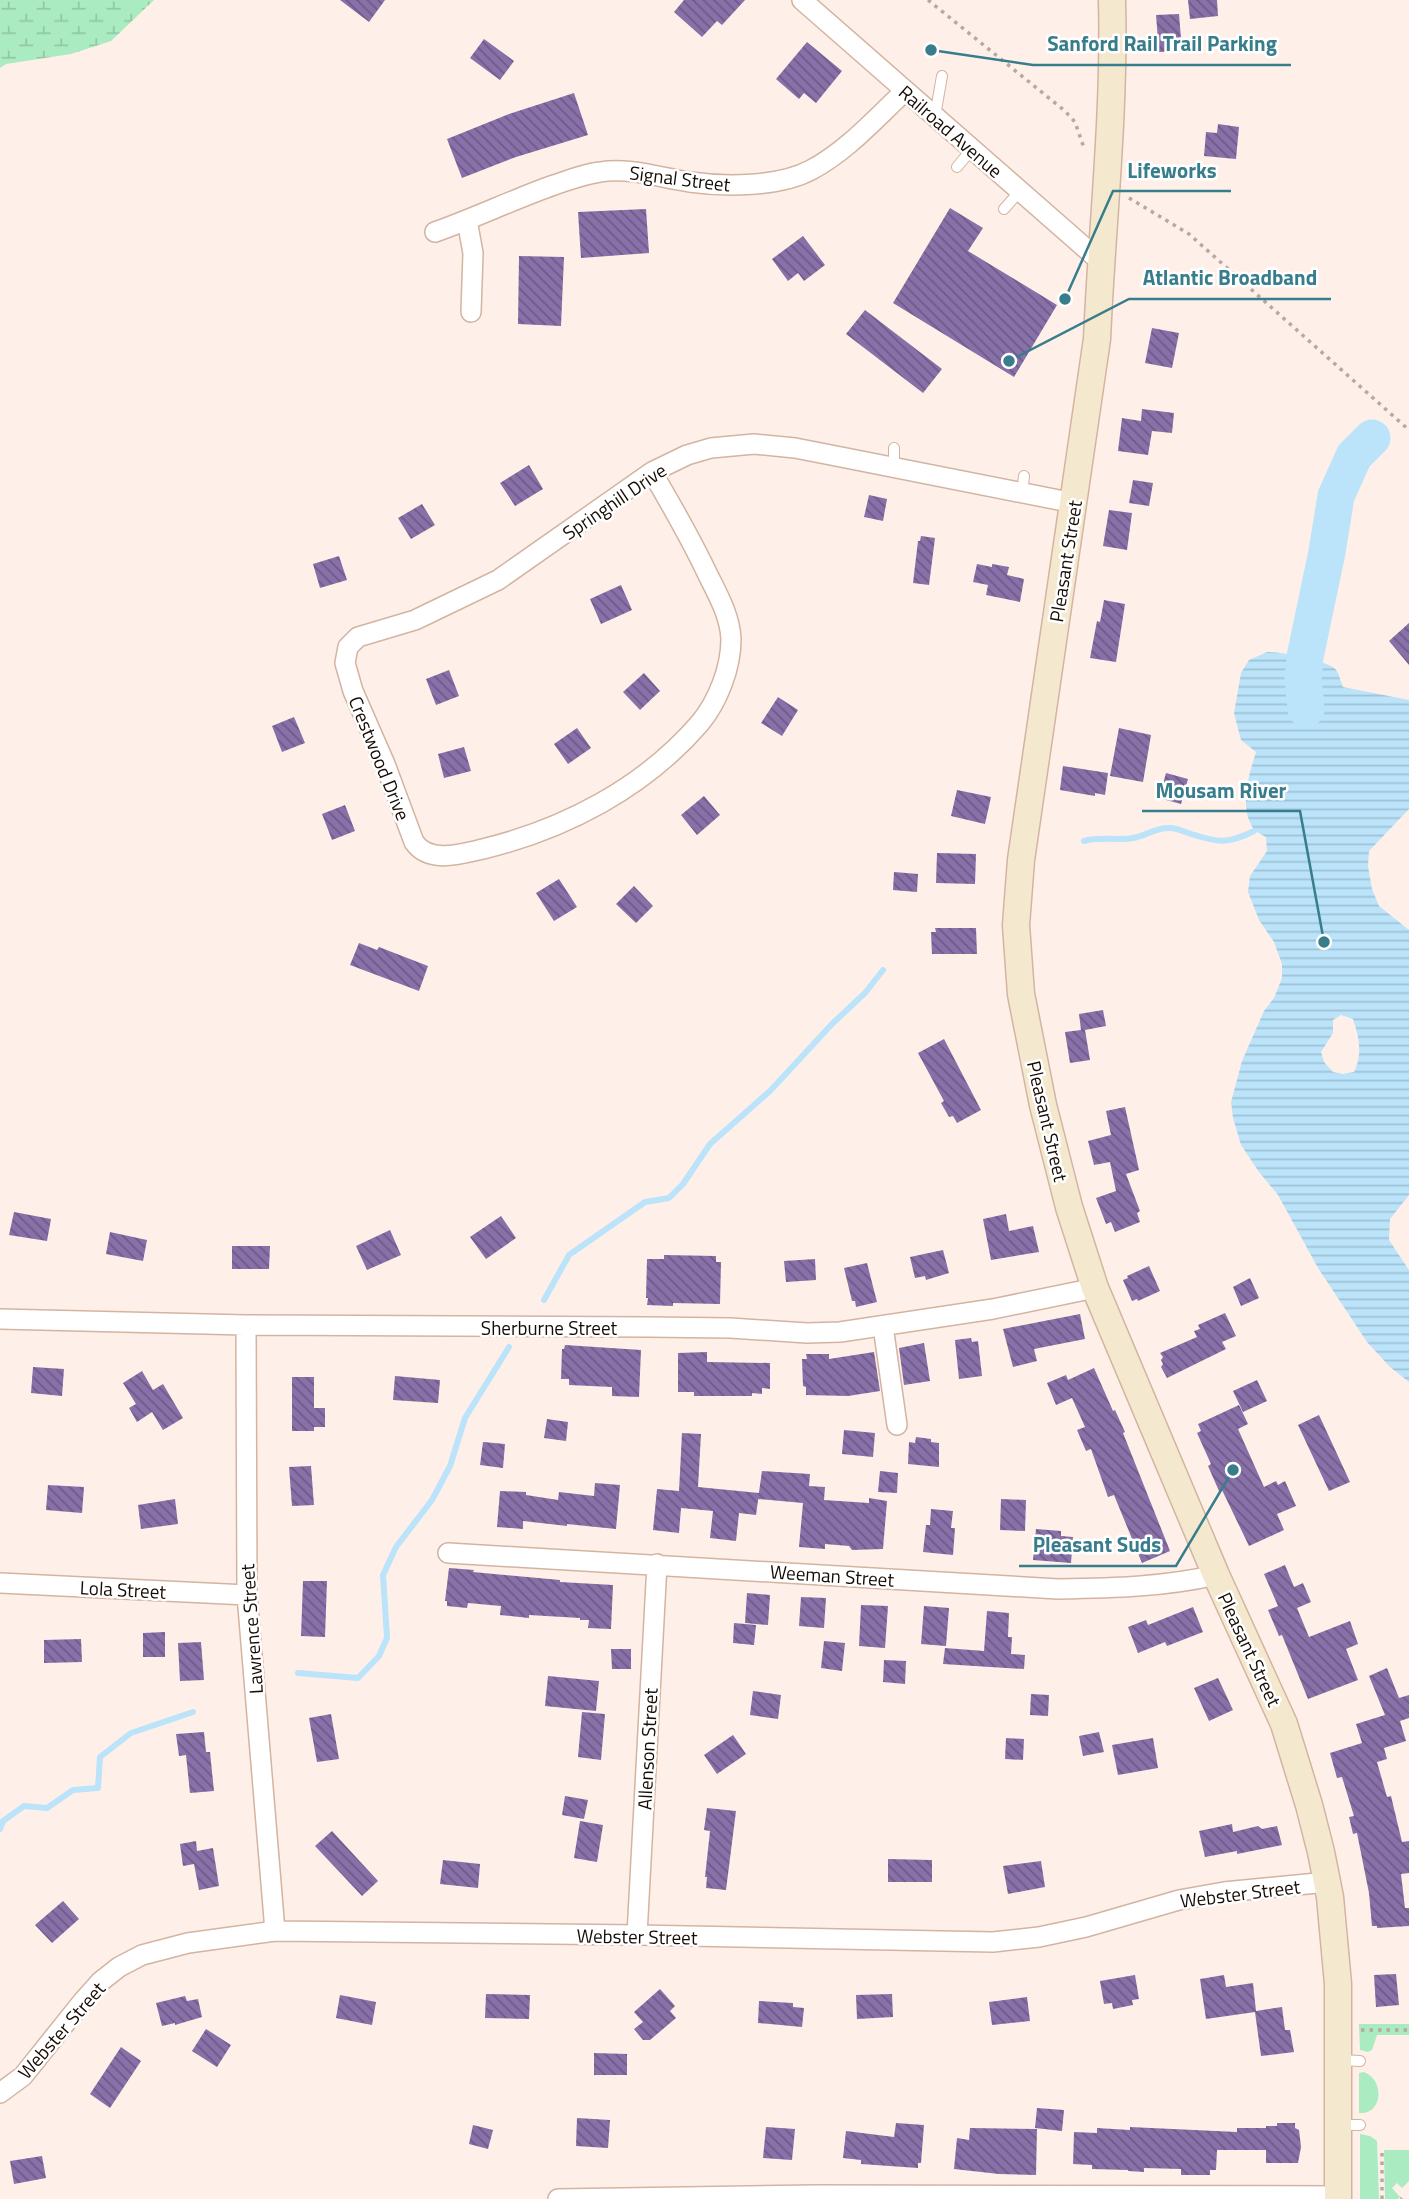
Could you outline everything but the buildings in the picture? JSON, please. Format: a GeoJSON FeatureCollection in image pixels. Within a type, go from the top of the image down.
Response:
{"type":"FeatureCollection","features":[{"type":"Feature","properties":{"kind":"main road","name":"Pleasant Street"},"geometry":{"type":"LineString","coordinates":[[1112,0],[1112,101],[1097,339],[1021,860],[1016,925],[1021,994],[1043,1105],[1069,1206],[1095,1289],[1216,1575],[1284,1724],[1309,1805],[1328,1882],[1349,2061],[1349,2125],[1338,2197]]}},
{"type":"Feature","properties":{"kind":"street","name":"Railroad Avenue"},"geometry":{"type":"LineString","coordinates":[[802,0],[1100,261]]}},
{"type":"Feature","properties":{"kind":"street","name":"Signal Street"},"geometry":{"type":"LineString","coordinates":[[435,232],[520,197],[584,175],[601,172],[636,173],[720,186],[755,184],[808,172],[846,146],[905,91]]}},
{"type":"Feature","properties":{"kind":"street"},"geometry":{"type":"LineString","coordinates":[[467,220],[474,253],[471,312]]}},
{"type":"Feature","properties":{"kind":"street","name":"Springhill Drive"},"geometry":{"type":"LineString","coordinates":[[346,652],[351,642],[358,637],[415,620],[498,580],[652,472],[687,454],[711,448],[754,444],[894,458],[1023,484],[1074,503]]}},
{"type":"Feature","properties":{"kind":"street","name":"Crestwood Drive"},"geometry":{"type":"LineString","coordinates":[[346,652],[347,672],[353,691],[385,764],[414,842],[422,851],[431,855],[460,854],[513,842],[558,825],[601,803],[641,776],[680,744],[710,708],[719,692],[727,666],[731,639],[726,614],[692,541],[652,472]]}},
{"type":"Feature","properties":{"kind":"street","name":"Sherburne Street"},"geometry":{"type":"LineString","coordinates":[[0,1319],[246,1325],[662,1327],[807,1333],[883,1326],[1027,1303],[1095,1289]]}},
{"type":"Feature","properties":{"kind":"street","name":"Lawrence Street"},"geometry":{"type":"LineString","coordinates":[[246,1325],[247,1595],[275,1931]]}},
{"type":"Feature","properties":{"kind":"street"},"geometry":{"type":"LineString","coordinates":[[883,1326],[897,1424]]}},
{"type":"Feature","properties":{"kind":"street","name":"Weeman Street"},"geometry":{"type":"LineString","coordinates":[[448,1553],[1059,1589],[1144,1587],[1216,1575]]}},
{"type":"Feature","properties":{"kind":"street","name":"Allenson Street"},"geometry":{"type":"LineString","coordinates":[[637,1935],[657,1564]]}},
{"type":"Feature","properties":{"kind":"street","name":"Lola Street"},"geometry":{"type":"LineString","coordinates":[[0,1583],[247,1595]]}},
{"type":"Feature","properties":{"kind":"street","name":"Webster Street"},"geometry":{"type":"LineString","coordinates":[[0,2092],[23,2076],[83,2001],[119,1966],[142,1955],[188,1943],[275,1931],[993,1942],[1039,1937],[1086,1927],[1179,1900],[1224,1892],[1328,1882]]}},
{"type":"Feature","properties":{"kind":"street"},"geometry":{"type":"LineString","coordinates":[[558,2199],[1338,2197]]}},
{"type":"Feature","properties":{"kind":"lane"},"geometry":{"type":"LineString","coordinates":[[934,117],[942,76]]}},
{"type":"Feature","properties":{"kind":"lane"},"geometry":{"type":"LineString","coordinates":[[957,167],[972,149]]}},
{"type":"Feature","properties":{"kind":"lane"},"geometry":{"type":"LineString","coordinates":[[1003,209],[1020,191]]}},
{"type":"Feature","properties":{"kind":"path"},"geometry":{"type":"LineString","coordinates":[[929,0],[1065,111]]}},
{"type":"Feature","properties":{"kind":"path"},"geometry":{"type":"LineString","coordinates":[[1189,234],[1409,430]]}},
{"type":"Feature","properties":{"kind":"path"},"geometry":{"type":"LineString","coordinates":[[1361,2030],[1409,2030]]}},
{"type":"Feature","properties":{"kind":"path"},"geometry":{"type":"LineString","coordinates":[[1381,2199],[1382,2150]]}},
{"type":"Feature","properties":{"kind":"green space"},"geometry":{"type":"Polygon","coordinates":[[[0,0],[154,0],[111,41],[71,54],[6,64],[0,68],[0,0]]]}},
{"type":"Feature","properties":{"kind":"green space"},"geometry":{"type":"Polygon","coordinates":[[[1359,2024],[1409,2024],[1409,2035],[1377,2035],[1372,2050],[1368,2052],[1360,2050],[1359,2024]]]}},
{"type":"Feature","properties":{"kind":"green space"},"geometry":{"type":"Polygon","coordinates":[[[1364,2072],[1375,2082],[1378,2096],[1373,2109],[1359,2113],[1359,2073],[1364,2072]]]}},
{"type":"Feature","properties":{"kind":"green space"},"geometry":{"type":"Polygon","coordinates":[[[1360,2134],[1377,2141],[1379,2199],[1360,2199],[1360,2134]]]}},
{"type":"Feature","properties":{"kind":"green space"},"geometry":{"type":"Polygon","coordinates":[[[1384,2150],[1409,2150],[1409,2181],[1402,2188],[1397,2183],[1392,2188],[1400,2197],[1398,2199],[1385,2199],[1384,2150]]]}},
{"type":"Feature","properties":{"kind":"water"},"geometry":{"type":"Polygon","coordinates":[[[1267,652],[1311,659],[1335,669],[1343,687],[1409,700],[1409,809],[1369,851],[1368,866],[1372,889],[1379,906],[1409,930],[1409,1195],[1390,1219],[1389,1240],[1409,1270],[1409,1382],[1390,1367],[1367,1342],[1318,1268],[1278,1195],[1241,1145],[1233,1118],[1231,1102],[1242,1061],[1282,978],[1282,964],[1274,942],[1259,920],[1248,892],[1250,876],[1267,851],[1266,837],[1253,828],[1249,820],[1246,801],[1256,752],[1241,740],[1234,713],[1241,673],[1249,660],[1267,652]],[[1341,1015],[1333,1020],[1333,1033],[1321,1052],[1324,1062],[1333,1072],[1354,1072],[1357,1065],[1359,1046],[1353,1019],[1341,1015]]]}},
{"type":"Feature","properties":{"kind":"waterway"},"geometry":{"type":"LineString","coordinates":[[1306,709],[1303,679],[1305,657],[1336,496],[1354,456],[1372,438]]}},
{"type":"Feature","properties":{"kind":"waterway"},"geometry":{"type":"LineString","coordinates":[[1084,841],[1133,838],[1165,828],[1223,841],[1254,831]]}},
{"type":"Feature","properties":{"kind":"waterway"},"geometry":{"type":"LineString","coordinates":[[544,1300],[569,1255],[645,1202],[669,1198],[683,1184],[710,1144],[770,1091],[832,1024],[865,993],[883,970]]}},
{"type":"Feature","properties":{"kind":"waterway"},"geometry":{"type":"LineString","coordinates":[[298,1673],[358,1678],[379,1656],[387,1638],[383,1575],[396,1547],[432,1500],[450,1466],[465,1418],[509,1347]]}},
{"type":"Feature","properties":{"kind":"waterway"},"geometry":{"type":"LineString","coordinates":[[0,1829],[3,1821],[24,1806],[47,1808],[73,1790],[98,1788],[100,1757],[131,1733],[193,1712]]}},
{"type":"Feature","properties":{"kind":"place","name":"Sanford Rail Trail Parking"},"geometry":{"type":"Point","coordinates":[931,50]}},
{"type":"Feature","properties":{"kind":"place","name":"Lifeworks"},"geometry":{"type":"Point","coordinates":[1065,299]}},
{"type":"Feature","properties":{"kind":"place","name":"Atlantic Broadband"},"geometry":{"type":"Point","coordinates":[1009,361]}},
{"type":"Feature","properties":{"kind":"place","name":"Mousam River"},"geometry":{"type":"Point","coordinates":[1324,942]}},
{"type":"Feature","properties":{"kind":"place","name":"Pleasant Suds"},"geometry":{"type":"Point","coordinates":[1233,1470]}}]}
